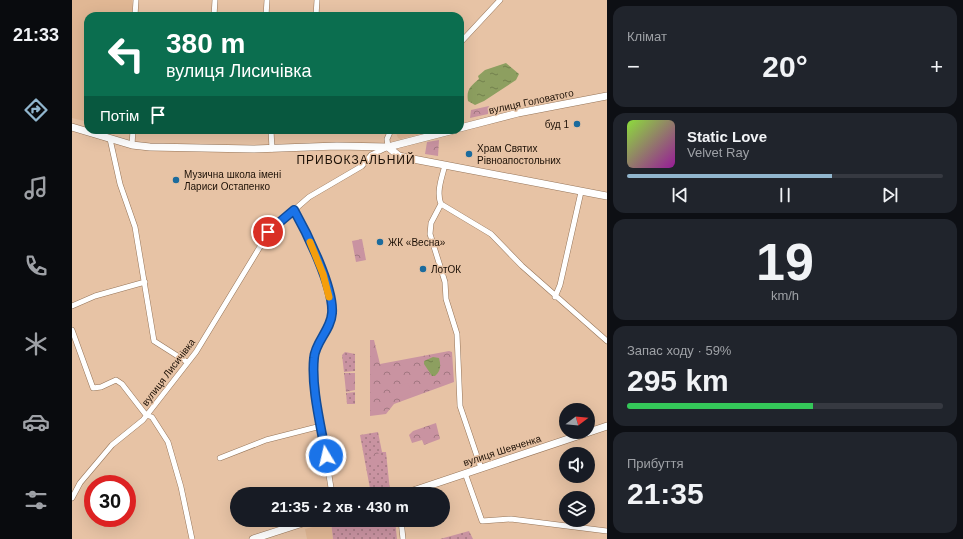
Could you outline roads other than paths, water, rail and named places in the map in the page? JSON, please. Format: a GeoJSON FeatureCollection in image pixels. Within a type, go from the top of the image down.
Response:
{"type":"FeatureCollection","features":[{"type":"Feature","properties":{"kind":"main road","name":"вулиця Головатого"},"geometry":{"type":"LineString","coordinates":[[464,127],[518,114],[607,96]]}},
{"type":"Feature","properties":{"kind":"main road"},"geometry":{"type":"LineString","coordinates":[[72,127],[84,130]]}},
{"type":"Feature","properties":{"kind":"main road"},"geometry":{"type":"LineString","coordinates":[[96,134],[132,145],[157,147],[272,149],[337,146],[388,147],[438,134]]}},
{"type":"Feature","properties":{"kind":"main road"},"geometry":{"type":"LineString","coordinates":[[388,147],[398,156],[607,196]]}},
{"type":"Feature","properties":{"kind":"main road","name":"вулиця Шевченка"},"geometry":{"type":"LineString","coordinates":[[424,487],[607,426]]}},
{"type":"Feature","properties":{"kind":"main road"},"geometry":{"type":"LineString","coordinates":[[253,539],[290,527]]}},
{"type":"Feature","properties":{"kind":"street"},"geometry":{"type":"LineString","coordinates":[[135,12],[136,0]]}},
{"type":"Feature","properties":{"kind":"street"},"geometry":{"type":"LineString","coordinates":[[214,12],[215,0]]}},
{"type":"Feature","properties":{"kind":"street"},"geometry":{"type":"LineString","coordinates":[[266,12],[267,0]]}},
{"type":"Feature","properties":{"kind":"street"},"geometry":{"type":"LineString","coordinates":[[316,12],[317,0]]}},
{"type":"Feature","properties":{"kind":"street"},"geometry":{"type":"LineString","coordinates":[[464,39],[500,0]]}},
{"type":"Feature","properties":{"kind":"street"},"geometry":{"type":"LineString","coordinates":[[132,145],[133,134]]}},
{"type":"Feature","properties":{"kind":"street"},"geometry":{"type":"LineString","coordinates":[[271,134],[272,149]]}},
{"type":"Feature","properties":{"kind":"street"},"geometry":{"type":"LineString","coordinates":[[388,147],[387,139],[389,134]]}},
{"type":"Feature","properties":{"kind":"street"},"geometry":{"type":"LineString","coordinates":[[110,138],[120,184],[134,227],[145,282],[154,341],[187,362]]}},
{"type":"Feature","properties":{"kind":"street","name":"вулиця Лисичівка"},"geometry":{"type":"LineString","coordinates":[[72,498],[80,483],[112,445],[146,415],[196,352],[268,232],[309,197],[362,166],[371,155],[388,147]]}},
{"type":"Feature","properties":{"kind":"street"},"geometry":{"type":"LineString","coordinates":[[445,165],[440,187],[439,199],[441,204],[491,234],[555,297],[607,341]]}},
{"type":"Feature","properties":{"kind":"street"},"geometry":{"type":"LineString","coordinates":[[555,297],[560,285],[581,192]]}},
{"type":"Feature","properties":{"kind":"street"},"geometry":{"type":"LineString","coordinates":[[441,204],[431,223],[430,234],[444,282],[446,299],[456,334],[460,406],[480,468]]}},
{"type":"Feature","properties":{"kind":"street"},"geometry":{"type":"LineString","coordinates":[[294,210],[305,229],[323,274],[332,313],[330,322],[314,357],[313,376],[331,487]]}},
{"type":"Feature","properties":{"kind":"street"},"geometry":{"type":"LineString","coordinates":[[72,306],[95,296],[145,282]]}},
{"type":"Feature","properties":{"kind":"street"},"geometry":{"type":"LineString","coordinates":[[72,330],[93,388],[101,387],[116,380],[122,384],[146,415],[152,417],[168,442],[181,486],[192,539]]}},
{"type":"Feature","properties":{"kind":"street"},"geometry":{"type":"LineString","coordinates":[[220,458],[266,440],[321,426]]}},
{"type":"Feature","properties":{"kind":"street"},"geometry":{"type":"LineString","coordinates":[[465,473],[482,521],[511,519],[607,531]]}},
{"type":"Feature","properties":{"kind":"street"},"geometry":{"type":"LineString","coordinates":[[402,527],[403,539]]}},
{"type":"Feature","properties":{"kind":"water"},"geometry":{"type":"Polygon","coordinates":[[[506,63],[519,74],[516,80],[484,101],[475,105],[468,101],[468,91],[479,79],[478,76],[485,70],[506,63]]]}},
{"type":"Feature","properties":{"kind":"water"},"geometry":{"type":"Polygon","coordinates":[[[433,357],[439,358],[440,363],[440,368],[435,376],[432,376],[424,364],[424,361],[433,357]]]}},
{"type":"Feature","properties":{"kind":"place","name":"буд 1"},"geometry":{"type":"Point","coordinates":[577,124]}},
{"type":"Feature","properties":{"kind":"place","name":"Храм Святих Рівноапостольних"},"geometry":{"type":"Point","coordinates":[469,154]}},
{"type":"Feature","properties":{"kind":"place","name":"Музична школа імені Лариси Остапенко"},"geometry":{"type":"Point","coordinates":[176,180]}},
{"type":"Feature","properties":{"kind":"place","name":"ЖК «Весна»"},"geometry":{"type":"Point","coordinates":[380,242]}},
{"type":"Feature","properties":{"kind":"place","name":"ЛотОК"},"geometry":{"type":"Point","coordinates":[423,269]}},
{"type":"Feature","properties":{"kind":"district","name":"ПРИВОКЗАЛЬНИЙ"},"geometry":{"type":"Point","coordinates":[356,160]}}]}
